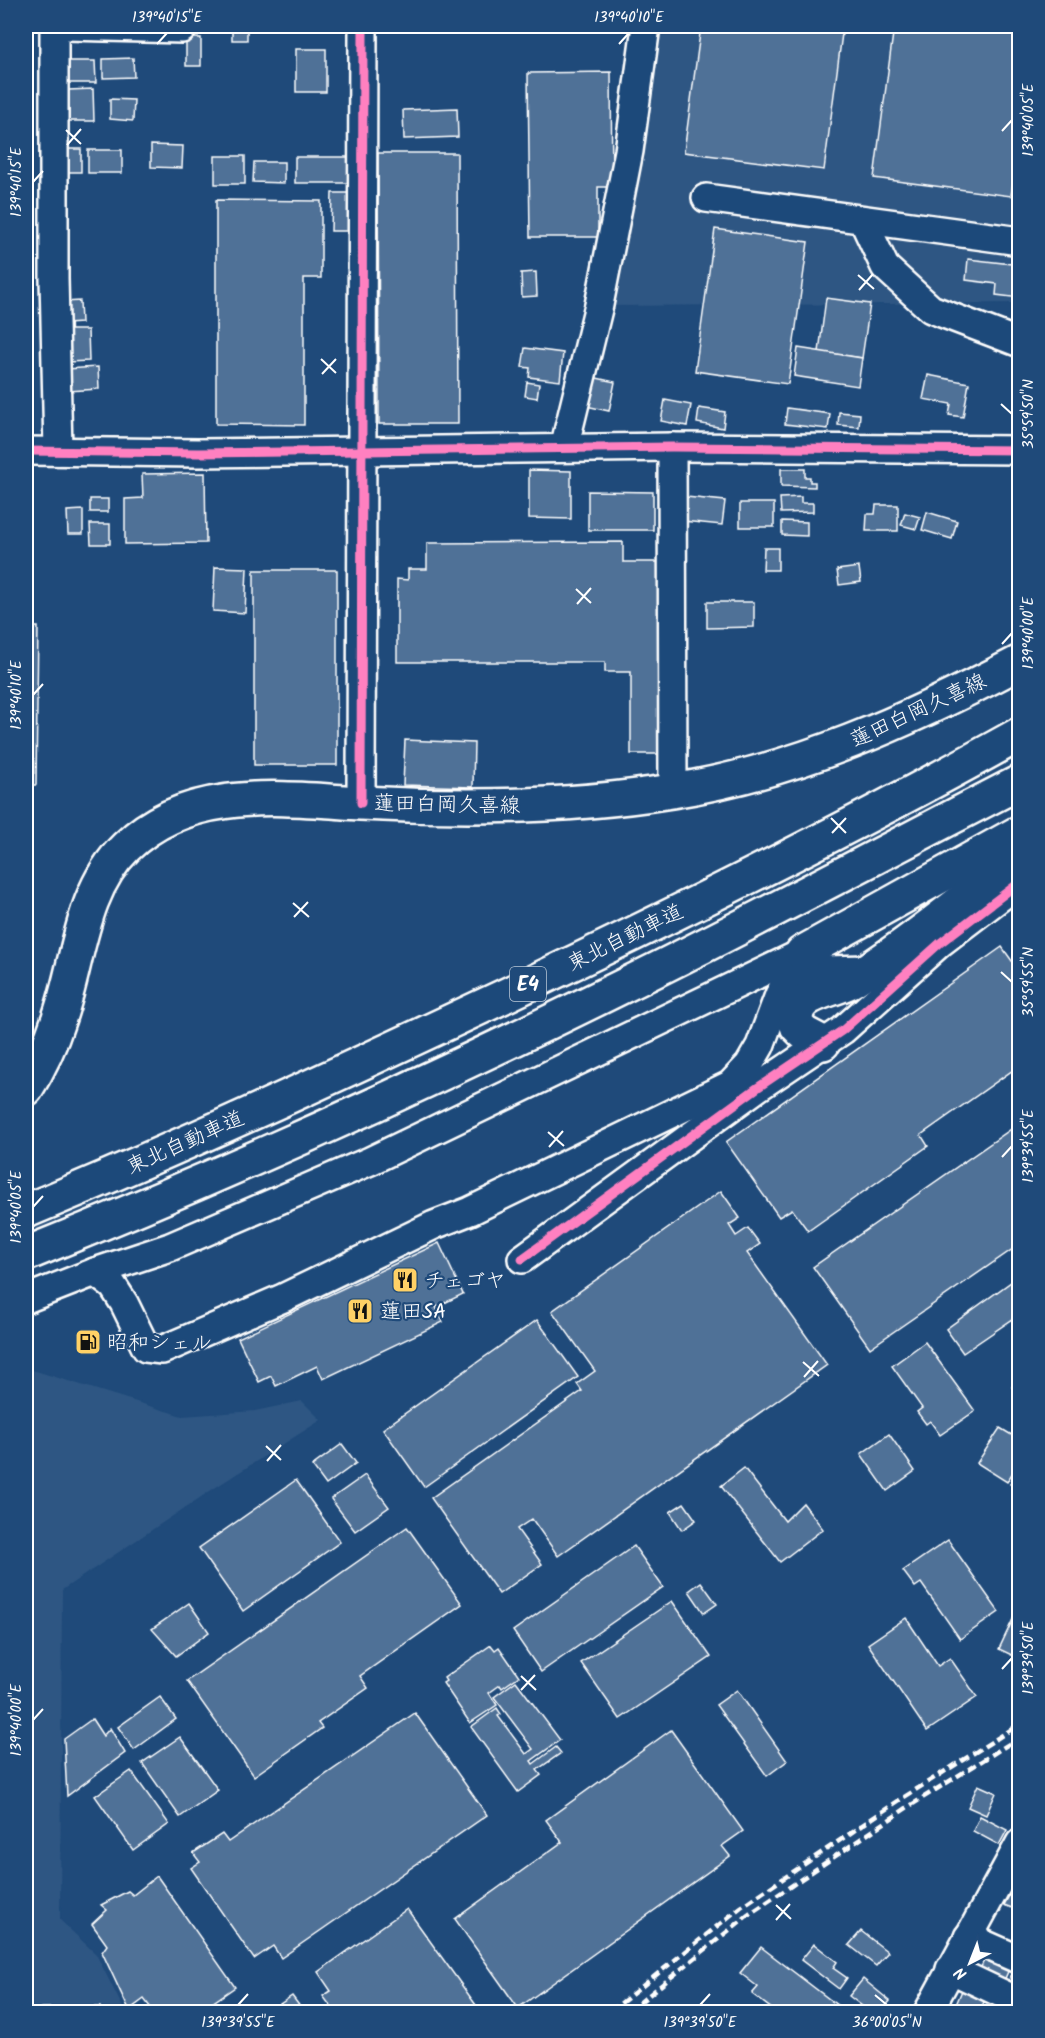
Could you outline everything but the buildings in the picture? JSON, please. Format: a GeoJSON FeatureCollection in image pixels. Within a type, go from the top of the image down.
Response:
{"type":"FeatureCollection","features":[{"type":"Feature","properties":{"kind":"main road","name":"蓮田白岡久喜線"},"geometry":{"type":"LineString","coordinates":[[26,1089],[44,1056],[60,1017],[82,931],[99,882],[124,848],[160,820],[181,811],[229,801],[298,799],[362,803],[516,806],[621,798],[673,791],[756,772],[840,746],[897,723],[1020,662]]}},
{"type":"Feature","properties":{"kind":"main road","name":"東北自動車道"},"geometry":{"type":"LineString","coordinates":[[26,1211],[320,1083],[601,950],[830,836],[1020,734]]}},
{"type":"Feature","properties":{"kind":"main road","name":"東北自動車道"},"geometry":{"type":"LineString","coordinates":[[26,1254],[281,1146],[572,1011],[1020,782]]}},
{"type":"Feature","properties":{"kind":"main road"},"geometry":{"type":"LineString","coordinates":[[802,953],[1020,832]]}},
{"type":"Feature","properties":{"kind":"main road"},"geometry":{"type":"LineString","coordinates":[[824,1042],[799,1029],[796,1020],[798,1009],[804,1000],[845,985],[911,939],[1020,855]]}},
{"type":"Feature","properties":{"kind":"street"},"geometry":{"type":"LineString","coordinates":[[54,26],[54,278],[58,451]]}},
{"type":"Feature","properties":{"kind":"street"},"geometry":{"type":"LineString","coordinates":[[66,26],[182,29]]}},
{"type":"Feature","properties":{"kind":"street"},"geometry":{"type":"LineString","coordinates":[[362,803],[363,26]]}},
{"type":"Feature","properties":{"kind":"street"},"geometry":{"type":"LineString","coordinates":[[564,448],[599,305],[628,151],[646,26]]}},
{"type":"Feature","properties":{"kind":"street"},"geometry":{"type":"LineString","coordinates":[[706,198],[1020,241]]}},
{"type":"Feature","properties":{"kind":"street"},"geometry":{"type":"LineString","coordinates":[[863,220],[885,267],[931,309],[1020,343]]}},
{"type":"Feature","properties":{"kind":"street"},"geometry":{"type":"LineString","coordinates":[[26,451],[361,452],[672,447],[1020,450]]}},
{"type":"Feature","properties":{"kind":"street"},"geometry":{"type":"LineString","coordinates":[[672,447],[673,791]]}},
{"type":"Feature","properties":{"kind":"street"},"geometry":{"type":"LineString","coordinates":[[522,1258],[757,1088],[853,1022],[940,943],[1020,882]]}},
{"type":"Feature","properties":{"kind":"street"},"geometry":{"type":"LineString","coordinates":[[95,1272],[113,1286],[146,1348],[162,1350],[283,1298],[434,1225],[470,1211],[730,1085],[749,1065],[760,1046],[779,995],[802,953]]}},
{"type":"Feature","properties":{"kind":"street"},"geometry":{"type":"LineString","coordinates":[[26,1299],[95,1272],[170,1247],[370,1161],[802,953]]}},
{"type":"Feature","properties":{"kind":"street"},"geometry":{"type":"LineString","coordinates":[[779,995],[805,976],[825,970],[868,969]]}},
{"type":"Feature","properties":{"kind":"street"},"geometry":{"type":"LineString","coordinates":[[928,2013],[968,1937],[1017,1855]]}},
{"type":"Feature","properties":{"kind":"street"},"geometry":{"type":"LineString","coordinates":[[968,1937],[1020,1960]]}},
{"type":"Feature","properties":{"kind":"street"},"geometry":{"type":"LineString","coordinates":[[950,1969],[1020,2002]]}},
{"type":"Feature","properties":{"kind":"shaded area"},"geometry":{"type":"Polygon","coordinates":[[[654,26],[1019,26],[1019,303],[608,306],[654,26]]]}},
{"type":"Feature","properties":{"kind":"shaded area"},"geometry":{"type":"Polygon","coordinates":[[[26,1368],[182,1416],[255,1411],[302,1401],[321,1420],[62,1590],[60,1920],[96,1954],[125,2012],[26,2012],[26,1368]]]}},
{"type":"Feature","properties":{"kind":"railway"},"geometry":{"type":"LineString","coordinates":[[610,2012],[741,1907],[901,1799],[1020,1724]]}},
{"type":"Feature","properties":{"kind":"railway"},"geometry":{"type":"LineString","coordinates":[[628,2012],[748,1915],[908,1807],[1020,1737]]}},
{"type":"Feature","properties":{"kind":"cycle path"},"geometry":{"type":"LineString","coordinates":[[361,803],[363,26]]}},
{"type":"Feature","properties":{"kind":"cycle path"},"geometry":{"type":"LineString","coordinates":[[26,451],[198,453],[672,447],[1020,450]]}},
{"type":"Feature","properties":{"kind":"cycle path"},"geometry":{"type":"LineString","coordinates":[[522,1259],[757,1088],[843,1030],[940,943],[1020,882]]}},
{"type":"Feature","properties":{"kind":"place","name":"チェゴヤ"},"geometry":{"type":"Point","coordinates":[405,1280]}},
{"type":"Feature","properties":{"kind":"place","name":"蓮田SA"},"geometry":{"type":"Point","coordinates":[360,1311]}},
{"type":"Feature","properties":{"kind":"place","name":"昭和シェル"},"geometry":{"type":"Point","coordinates":[88,1342]}}]}
